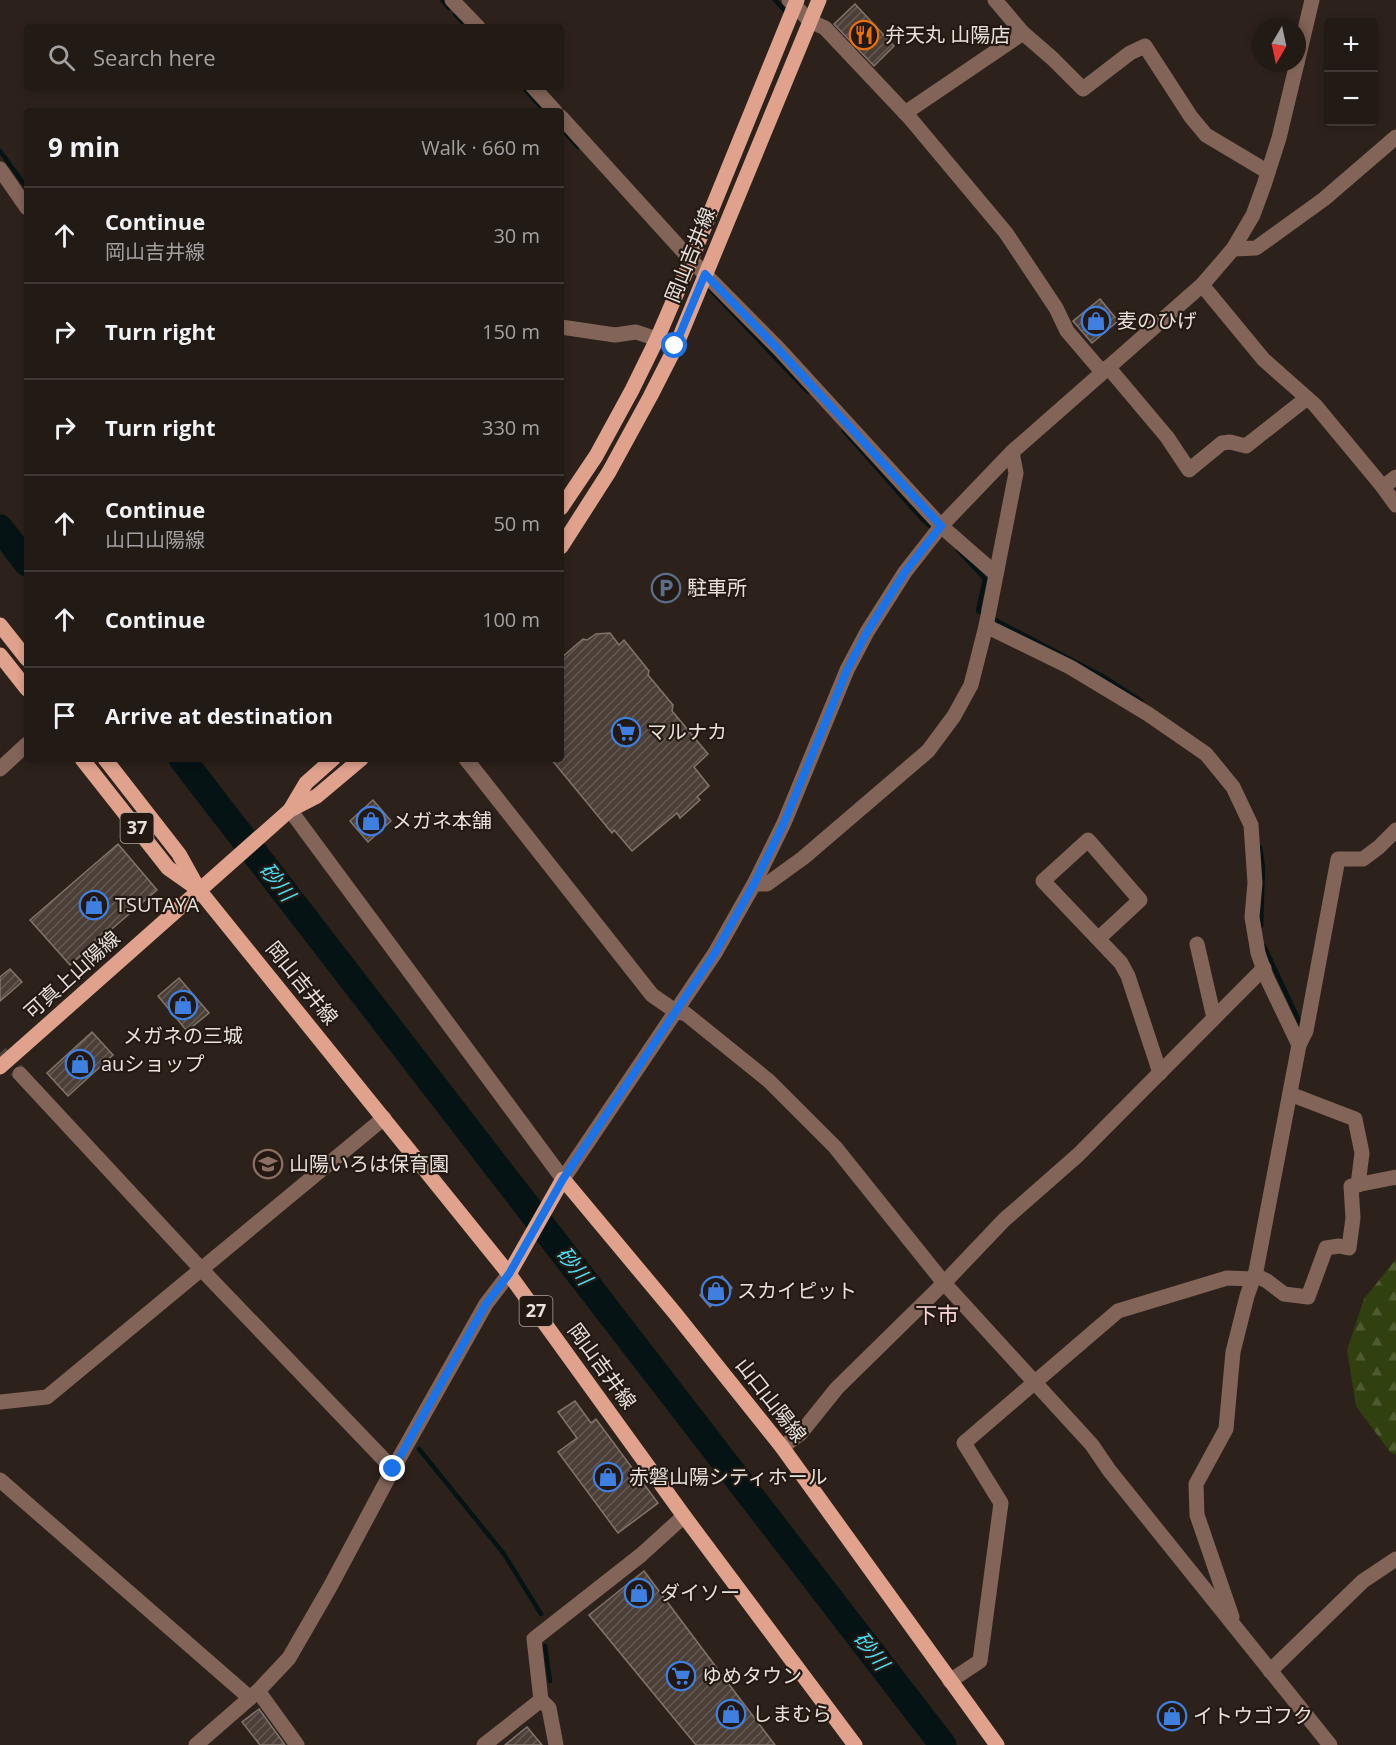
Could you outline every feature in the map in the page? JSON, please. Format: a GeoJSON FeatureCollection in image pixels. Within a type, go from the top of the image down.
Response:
{"type":"FeatureCollection","features":[{"type":"Feature","properties":{"kind":"main road","name":"岡山吉井線"},"geometry":{"type":"LineString","coordinates":[[564,542],[609,472],[675,346],[819,0]]}},
{"type":"Feature","properties":{"kind":"main road","name":"岡山吉井線"},"geometry":{"type":"LineString","coordinates":[[564,504],[596,456],[657,339],[794,2]]}},
{"type":"Feature","properties":{"kind":"main road"},"geometry":{"type":"LineString","coordinates":[[0,625],[24,655]]}},
{"type":"Feature","properties":{"kind":"main road"},"geometry":{"type":"LineString","coordinates":[[0,655],[24,685]]}},
{"type":"Feature","properties":{"kind":"main road","name":"37"},"geometry":{"type":"LineString","coordinates":[[84,762],[168,867],[200,890]]}},
{"type":"Feature","properties":{"kind":"main road","name":"37"},"geometry":{"type":"LineString","coordinates":[[107,762],[179,854],[200,890]]}},
{"type":"Feature","properties":{"kind":"main road"},"geometry":{"type":"LineString","coordinates":[[290,810],[306,783],[330,762]]}},
{"type":"Feature","properties":{"kind":"main road"},"geometry":{"type":"LineString","coordinates":[[200,890],[290,810],[317,796],[357,762]]}},
{"type":"Feature","properties":{"kind":"main road","name":"岡山吉井線"},"geometry":{"type":"LineString","coordinates":[[200,890],[509,1274],[684,1516],[855,1745]]}},
{"type":"Feature","properties":{"kind":"main road","name":"可真上山陽線"},"geometry":{"type":"LineString","coordinates":[[0,1067],[200,890]]}},
{"type":"Feature","properties":{"kind":"main road"},"geometry":{"type":"LineString","coordinates":[[509,1274],[556,1195],[563,1179]]}},
{"type":"Feature","properties":{"kind":"main road","name":"山口山陽線"},"geometry":{"type":"LineString","coordinates":[[563,1179],[782,1447],[997,1745]]}},
{"type":"Feature","properties":{"kind":"street"},"geometry":{"type":"LineString","coordinates":[[452,0],[475,24]]}},
{"type":"Feature","properties":{"kind":"street"},"geometry":{"type":"LineString","coordinates":[[995,0],[1023,33],[1083,89],[1130,53],[1145,46],[1191,117],[1206,135],[1268,172]]}},
{"type":"Feature","properties":{"kind":"street"},"geometry":{"type":"LineString","coordinates":[[1306,25],[1312,0]]}},
{"type":"Feature","properties":{"kind":"street"},"geometry":{"type":"LineString","coordinates":[[794,2],[810,21],[825,28],[905,112],[1006,233],[1056,308],[1067,331],[1167,437],[1189,470],[1222,443],[1230,442],[1246,446],[1307,398]]}},
{"type":"Feature","properties":{"kind":"street"},"geometry":{"type":"LineString","coordinates":[[905,112],[1023,33]]}},
{"type":"Feature","properties":{"kind":"street"},"geometry":{"type":"LineString","coordinates":[[290,810],[563,1179],[715,953],[754,884],[784,823],[847,670],[867,632],[905,572],[941,526],[1012,452],[1202,285],[1233,249],[1253,215],[1279,138],[1295,72]]}},
{"type":"Feature","properties":{"kind":"street"},"geometry":{"type":"LineString","coordinates":[[536,90],[552,108]]}},
{"type":"Feature","properties":{"kind":"street"},"geometry":{"type":"LineString","coordinates":[[564,120],[691,260],[778,349],[941,526],[996,574]]}},
{"type":"Feature","properties":{"kind":"street"},"geometry":{"type":"LineString","coordinates":[[1233,249],[1256,248],[1324,199],[1396,137]]}},
{"type":"Feature","properties":{"kind":"street"},"geometry":{"type":"LineString","coordinates":[[0,169],[24,204]]}},
{"type":"Feature","properties":{"kind":"street"},"geometry":{"type":"LineString","coordinates":[[1202,285],[1264,360],[1315,405],[1396,505]]}},
{"type":"Feature","properties":{"kind":"street"},"geometry":{"type":"LineString","coordinates":[[564,327],[615,335],[636,332],[657,339]]}},
{"type":"Feature","properties":{"kind":"street"},"geometry":{"type":"LineString","coordinates":[[754,884],[767,884],[803,858],[928,751],[954,716],[971,685],[986,626],[1016,473],[1012,452]]}},
{"type":"Feature","properties":{"kind":"street"},"geometry":{"type":"LineString","coordinates":[[1383,487],[1396,477]]}},
{"type":"Feature","properties":{"kind":"street"},"geometry":{"type":"LineString","coordinates":[[986,626],[1070,667],[1148,714],[1206,754],[1233,787],[1251,825],[1255,883],[1252,917],[1258,953],[1299,1045]]}},
{"type":"Feature","properties":{"kind":"street"},"geometry":{"type":"LineString","coordinates":[[0,769],[24,747]]}},
{"type":"Feature","properties":{"kind":"street"},"geometry":{"type":"LineString","coordinates":[[468,762],[652,995],[675,1011],[687,1014],[769,1081],[835,1147],[944,1283],[1092,1445],[1109,1470],[1330,1745]]}},
{"type":"Feature","properties":{"kind":"street"},"geometry":{"type":"LineString","coordinates":[[1236,1628],[1197,1515],[1196,1484],[1226,1429],[1233,1352],[1254,1277],[1299,1045],[1306,1031],[1338,859],[1362,859],[1396,831]]}},
{"type":"Feature","properties":{"kind":"street"},"geometry":{"type":"LineString","coordinates":[[1098,939],[1140,900],[1088,840],[1043,881],[1098,939],[1121,963],[1128,976],[1160,1073]]}},
{"type":"Feature","properties":{"kind":"street"},"geometry":{"type":"LineString","coordinates":[[1197,944],[1215,1018]]}},
{"type":"Feature","properties":{"kind":"street"},"geometry":{"type":"LineString","coordinates":[[782,1447],[800,1434],[837,1388],[944,1283],[1004,1220],[1078,1155],[1264,968]]}},
{"type":"Feature","properties":{"kind":"street"},"geometry":{"type":"LineString","coordinates":[[20,1074],[202,1270],[393,1469]]}},
{"type":"Feature","properties":{"kind":"street"},"geometry":{"type":"LineString","coordinates":[[1290,1094],[1354,1119],[1362,1153],[1358,1185]]}},
{"type":"Feature","properties":{"kind":"street"},"geometry":{"type":"LineString","coordinates":[[0,1401],[47,1397],[384,1118]]}},
{"type":"Feature","properties":{"kind":"street"},"geometry":{"type":"LineString","coordinates":[[950,1681],[980,1661],[1001,1503],[964,1443],[1118,1311],[1227,1278],[1254,1277],[1267,1281],[1284,1294],[1308,1297],[1326,1248],[1339,1246],[1348,1248],[1353,1218],[1351,1186],[1396,1177]]}},
{"type":"Feature","properties":{"kind":"street"},"geometry":{"type":"LineString","coordinates":[[196,1745],[254,1695],[289,1658],[486,1304],[509,1274]]}},
{"type":"Feature","properties":{"kind":"street"},"geometry":{"type":"LineString","coordinates":[[0,1480],[254,1695],[297,1745]]}},
{"type":"Feature","properties":{"kind":"street"},"geometry":{"type":"LineString","coordinates":[[556,1745],[549,1708],[541,1700],[534,1639],[641,1555],[684,1516]]}},
{"type":"Feature","properties":{"kind":"street"},"geometry":{"type":"LineString","coordinates":[[1270,1671],[1363,1581],[1396,1559]]}},
{"type":"Feature","properties":{"kind":"street"},"geometry":{"type":"LineString","coordinates":[[484,1745],[541,1700]]}},
{"type":"Feature","properties":{"kind":"green space"},"geometry":{"type":"Polygon","coordinates":[[[1396,1259],[1396,1455],[1390,1452],[1356,1406],[1347,1350],[1364,1299],[1396,1259]]]}},
{"type":"Feature","properties":{"kind":"building","name":"弁天丸 山陽店"},"geometry":{"type":"Polygon","coordinates":[[[855,4],[894,46],[874,66],[834,24],[855,4]]]}},
{"type":"Feature","properties":{"kind":"building","name":"麦のひげ"},"geometry":{"type":"Polygon","coordinates":[[[1100,299],[1118,321],[1092,343],[1073,321],[1100,299]]]}},
{"type":"Feature","properties":{"kind":"building","name":"マルナカ"},"geometry":{"type":"Polygon","coordinates":[[[610,633],[619,645],[624,640],[649,671],[648,675],[673,705],[672,711],[708,754],[694,767],[709,786],[697,797],[700,800],[680,818],[677,813],[632,851],[614,830],[612,833],[553,762],[564,762],[564,655],[583,639],[587,640],[596,634],[610,633]]]}},
{"type":"Feature","properties":{"kind":"building","name":"メガネ本舗"},"geometry":{"type":"Polygon","coordinates":[[[373,800],[391,821],[368,842],[350,821],[373,800]]]}},
{"type":"Feature","properties":{"kind":"building","name":"TSUTAYA"},"geometry":{"type":"Polygon","coordinates":[[[118,844],[157,890],[70,965],[30,920],[118,844]]]}},
{"type":"Feature","properties":{"kind":"building"},"geometry":{"type":"Polygon","coordinates":[[[10,969],[22,982],[0,1001],[0,977],[10,969]]]}},
{"type":"Feature","properties":{"kind":"building","name":"メガネの三城"},"geometry":{"type":"Polygon","coordinates":[[[179,978],[209,1013],[187,1031],[158,996],[179,978]]]}},
{"type":"Feature","properties":{"kind":"building","name":"auショップ"},"geometry":{"type":"Polygon","coordinates":[[[92,1032],[113,1055],[68,1096],[47,1073],[92,1032]]]}},
{"type":"Feature","properties":{"kind":"building","name":"スカイピット"},"geometry":{"type":"Polygon","coordinates":[[[722,1276],[732,1288],[710,1307],[700,1295],[722,1276]]]}},
{"type":"Feature","properties":{"kind":"building","name":"赤磐山陽シティホール"},"geometry":{"type":"Polygon","coordinates":[[[575,1401],[591,1423],[596,1419],[658,1503],[618,1533],[558,1452],[577,1438],[558,1412],[575,1401]]]}},
{"type":"Feature","properties":{"kind":"building"},"geometry":{"type":"Polygon","coordinates":[[[644,1571],[775,1745],[696,1745],[589,1615],[644,1571]]]}},
{"type":"Feature","properties":{"kind":"building"},"geometry":{"type":"Polygon","coordinates":[[[259,1709],[285,1745],[260,1745],[242,1722],[259,1709]]]}},
{"type":"Feature","properties":{"kind":"building"},"geometry":{"type":"Polygon","coordinates":[[[527,1727],[542,1745],[505,1745],[527,1727]]]}},
{"type":"Feature","properties":{"kind":"waterway"},"geometry":{"type":"LineString","coordinates":[[442,0],[449,8]]}},
{"type":"Feature","properties":{"kind":"waterway"},"geometry":{"type":"LineString","coordinates":[[775,0],[786,12]]}},
{"type":"Feature","properties":{"kind":"waterway"},"geometry":{"type":"LineString","coordinates":[[455,14],[464,24]]}},
{"type":"Feature","properties":{"kind":"waterway"},"geometry":{"type":"LineString","coordinates":[[526,90],[541,107]]}},
{"type":"Feature","properties":{"kind":"waterway"},"geometry":{"type":"LineString","coordinates":[[564,131],[578,147]]}},
{"type":"Feature","properties":{"kind":"waterway"},"geometry":{"type":"LineString","coordinates":[[0,151],[24,184]]}},
{"type":"Feature","properties":{"kind":"waterway"},"geometry":{"type":"LineString","coordinates":[[706,285],[808,392]]}},
{"type":"Feature","properties":{"kind":"waterway"},"geometry":{"type":"LineString","coordinates":[[844,431],[923,520],[934,529]]}},
{"type":"Feature","properties":{"kind":"waterway","name":"砂川"},"geometry":{"type":"LineString","coordinates":[[0,528],[24,559]]}},
{"type":"Feature","properties":{"kind":"waterway"},"geometry":{"type":"LineString","coordinates":[[958,550],[985,579],[978,611],[1104,677],[1141,701]]}},
{"type":"Feature","properties":{"kind":"waterway","name":"砂川"},"geometry":{"type":"LineString","coordinates":[[184,762],[943,1745]]}},
{"type":"Feature","properties":{"kind":"waterway"},"geometry":{"type":"LineString","coordinates":[[1260,847],[1263,867],[1261,926]]}},
{"type":"Feature","properties":{"kind":"waterway"},"geometry":{"type":"LineString","coordinates":[[1264,946],[1301,1025]]}},
{"type":"Feature","properties":{"kind":"waterway"},"geometry":{"type":"LineString","coordinates":[[419,1449],[504,1554],[541,1614]]}},
{"type":"Feature","properties":{"kind":"waterway"},"geometry":{"type":"LineString","coordinates":[[545,1646],[550,1681]]}},
{"type":"Feature","properties":{"kind":"tunnel"},"geometry":{"type":"LineString","coordinates":[[0,1053],[20,1074]]}},
{"type":"Feature","properties":{"kind":"place","name":"弁天丸 山陽店"},"geometry":{"type":"Point","coordinates":[864,35]}},
{"type":"Feature","properties":{"kind":"place","name":"麦のひげ"},"geometry":{"type":"Point","coordinates":[1096,321]}},
{"type":"Feature","properties":{"kind":"place","name":"駐車所"},"geometry":{"type":"Point","coordinates":[666,588]}},
{"type":"Feature","properties":{"kind":"place","name":"マルナカ"},"geometry":{"type":"Point","coordinates":[626,732]}},
{"type":"Feature","properties":{"kind":"place","name":"メガネ本舗"},"geometry":{"type":"Point","coordinates":[371,821]}},
{"type":"Feature","properties":{"kind":"place","name":"TSUTAYA"},"geometry":{"type":"Point","coordinates":[94,905]}},
{"type":"Feature","properties":{"kind":"place","name":"メガネの三城"},"geometry":{"type":"Point","coordinates":[183,1005]}},
{"type":"Feature","properties":{"kind":"place","name":"auショップ"},"geometry":{"type":"Point","coordinates":[80,1064]}},
{"type":"Feature","properties":{"kind":"place","name":"山陽いろは保育園"},"geometry":{"type":"Point","coordinates":[268,1164]}},
{"type":"Feature","properties":{"kind":"place","name":"スカイピット"},"geometry":{"type":"Point","coordinates":[716,1291]}},
{"type":"Feature","properties":{"kind":"place","name":"赤磐山陽シティホール"},"geometry":{"type":"Point","coordinates":[608,1477]}},
{"type":"Feature","properties":{"kind":"place","name":"ダイソー"},"geometry":{"type":"Point","coordinates":[639,1593]}},
{"type":"Feature","properties":{"kind":"place","name":"ゆめタウン"},"geometry":{"type":"Point","coordinates":[681,1676]}},
{"type":"Feature","properties":{"kind":"place","name":"しまむら"},"geometry":{"type":"Point","coordinates":[731,1714]}},
{"type":"Feature","properties":{"kind":"place","name":"イトウゴフク"},"geometry":{"type":"Point","coordinates":[1172,1716]}},
{"type":"Feature","properties":{"kind":"district","name":"下市"},"geometry":{"type":"Point","coordinates":[937,1315]}},
{"type":"Feature","properties":{"kind":"route"},"geometry":{"type":"LineString","coordinates":[[393,1469],[486,1304],[509,1274],[556,1195],[563,1179],[715,953],[754,884],[784,823],[847,670],[867,632],[905,572],[941,526],[778,349],[705,274],[675,346]]}}]}
